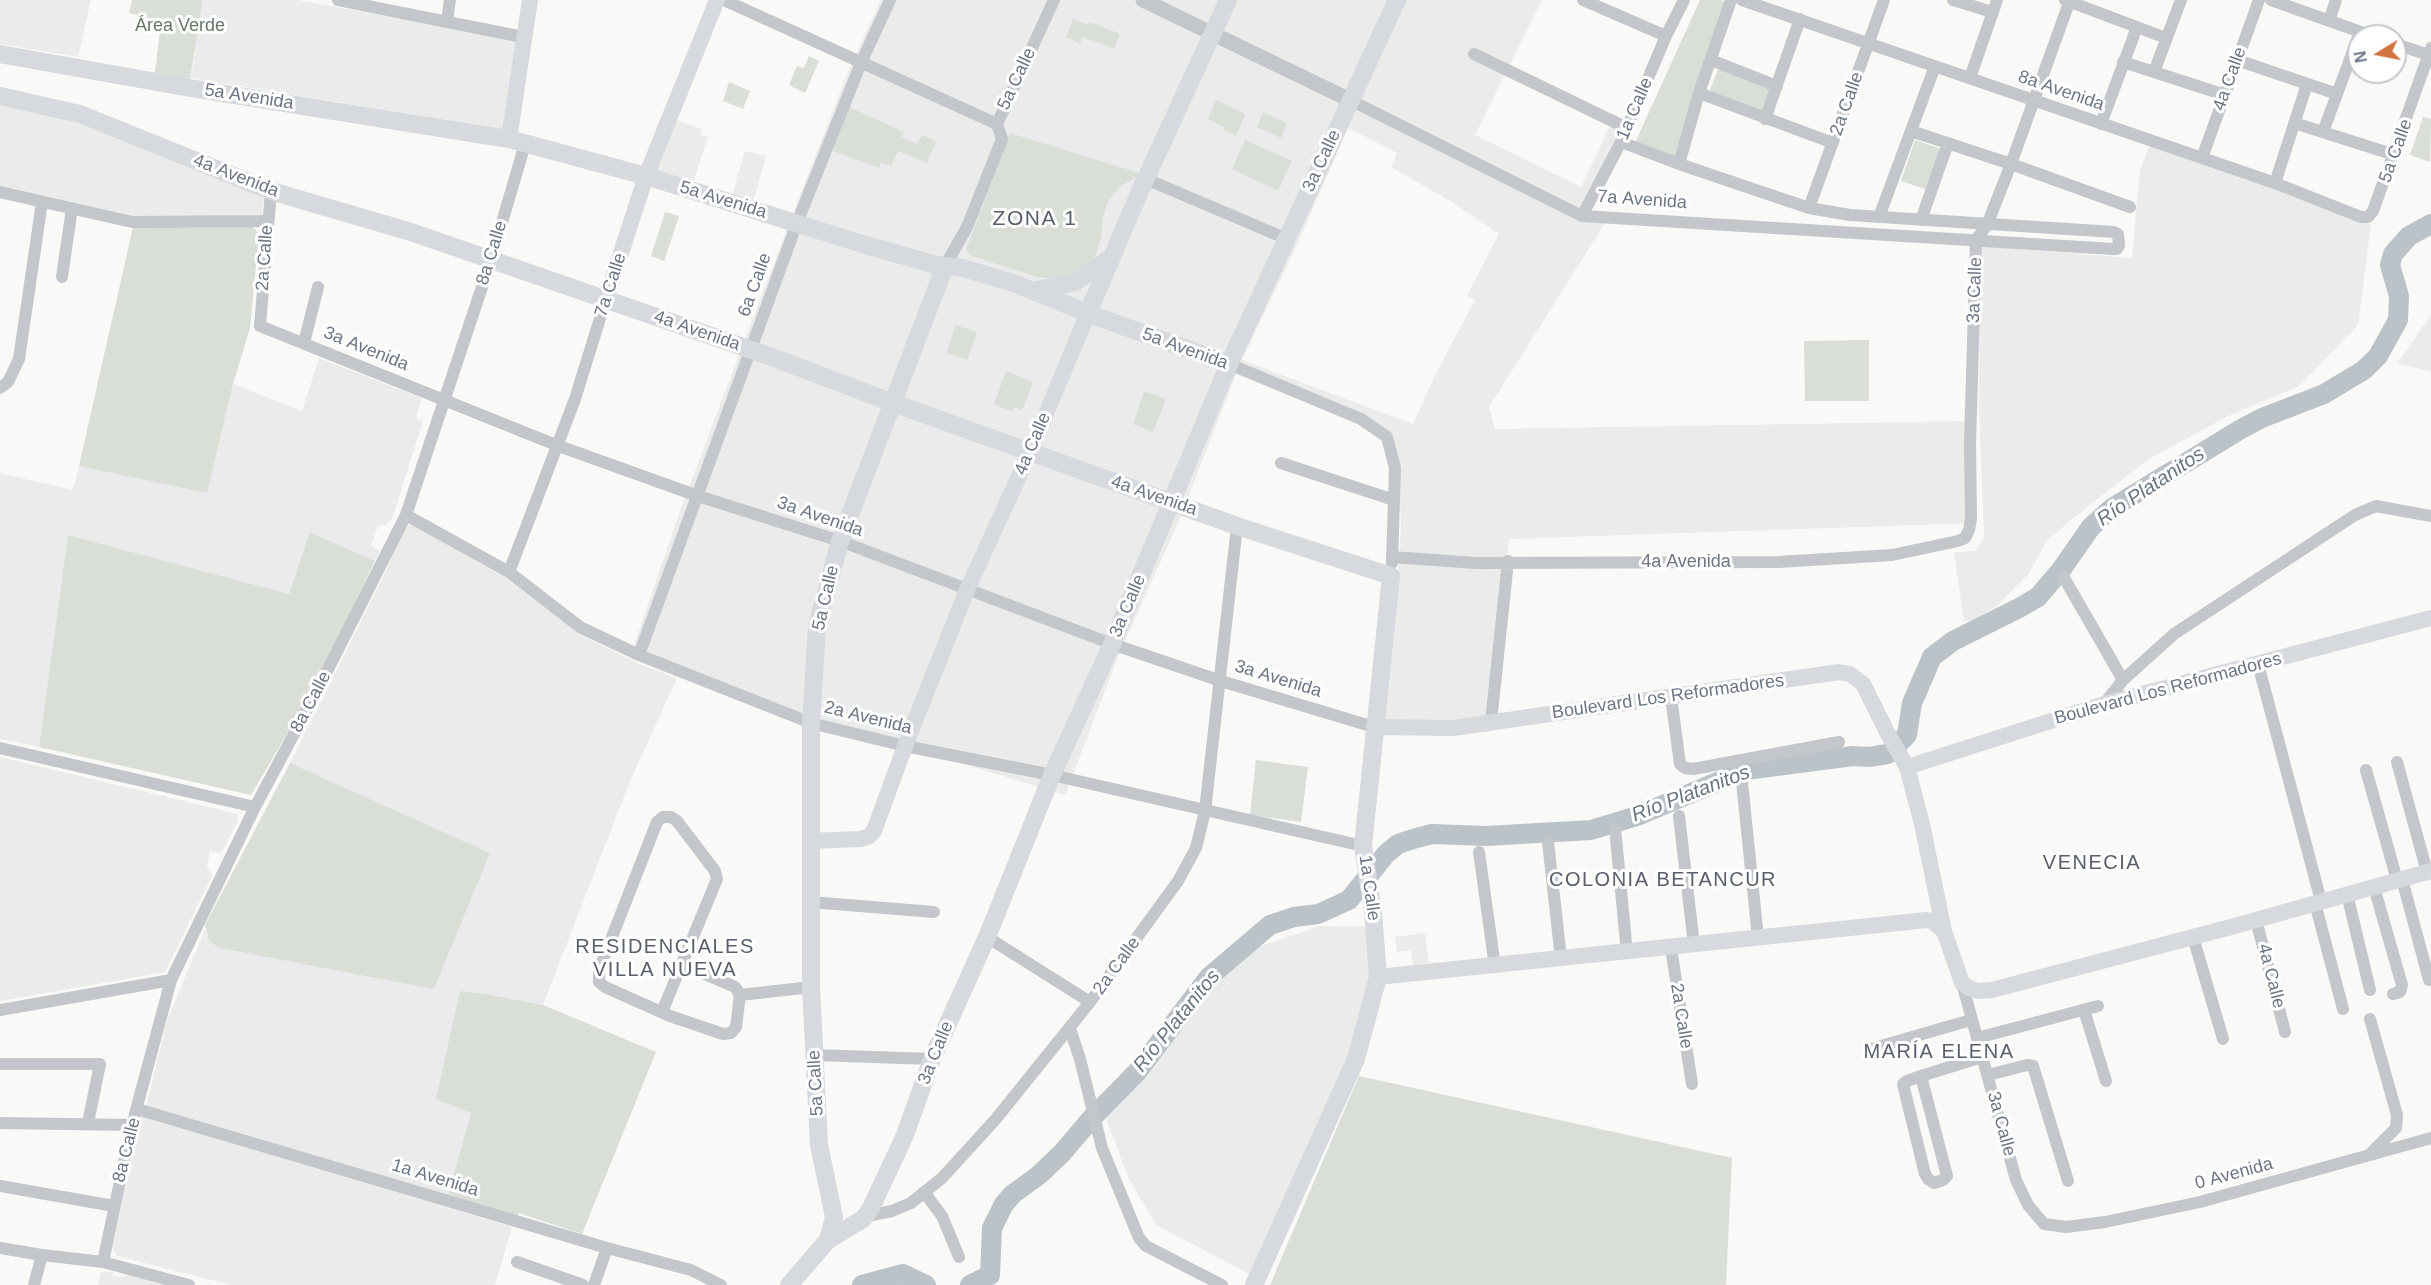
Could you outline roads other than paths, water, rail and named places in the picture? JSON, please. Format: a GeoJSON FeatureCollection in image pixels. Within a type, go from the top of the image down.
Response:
{"type":"FeatureCollection","features":[{"type":"Feature","properties":{"kind":"main road","name":"8a Calle"},"geometry":{"type":"LineString","coordinates":[[517,141],[523,37],[530,0]]}},
{"type":"Feature","properties":{"kind":"main road","name":"7a Calle"},"geometry":{"type":"LineString","coordinates":[[606,299],[646,176],[717,0]]}},
{"type":"Feature","properties":{"kind":"main road","name":"4a Calle"},"geometry":{"type":"LineString","coordinates":[[810,841],[861,839],[872,834],[967,590],[1030,452],[1111,258],[1228,0]]}},
{"type":"Feature","properties":{"kind":"main road","name":"3a Calle"},"geometry":{"type":"LineString","coordinates":[[860,1219],[904,1135],[932,1059],[987,937],[1052,776],[1112,644],[1229,364],[1397,0]]}},
{"type":"Feature","properties":{"kind":"main road","name":"5a Avenida"},"geometry":{"type":"LineString","coordinates":[[0,54],[196,89],[517,141],[646,176],[862,244],[945,266],[963,268],[1033,291],[1229,364]]}},
{"type":"Feature","properties":{"kind":"main road","name":"4a Avenida"},"geometry":{"type":"LineString","coordinates":[[0,96],[80,114],[271,191],[411,232],[606,299],[1237,526],[1391,576]]}},
{"type":"Feature","properties":{"kind":"main road"},"geometry":{"type":"LineString","coordinates":[[1033,291],[1076,282],[1111,258]]}},
{"type":"Feature","properties":{"kind":"main road","name":"5a Calle"},"geometry":{"type":"LineString","coordinates":[[828,1240],[834,1217],[819,1145],[811,987],[811,723],[817,626],[840,541],[945,266]]}},
{"type":"Feature","properties":{"kind":"main road","name":"1a Calle"},"geometry":{"type":"LineString","coordinates":[[1254,1285],[1356,1059],[1378,977],[1373,912],[1363,846],[1391,576]]}},
{"type":"Feature","properties":{"kind":"main road","name":"Boulevard Los Reformadores"},"geometry":{"type":"LineString","coordinates":[[1906,766],[2104,704],[2431,618]]}},
{"type":"Feature","properties":{"kind":"main road","name":"Boulevard Los Reformadores"},"geometry":{"type":"LineString","coordinates":[[1374,728],[1453,728],[1845,672],[1855,676],[1863,684],[1906,766],[1922,824],[1944,931],[1962,982]]}},
{"type":"Feature","properties":{"kind":"main road"},"geometry":{"type":"LineString","coordinates":[[1962,982],[1978,991],[1992,990],[2256,920],[2429,871]]}},
{"type":"Feature","properties":{"kind":"main road"},"geometry":{"type":"LineString","coordinates":[[1927,920],[1939,905]]}},
{"type":"Feature","properties":{"kind":"main road"},"geometry":{"type":"LineString","coordinates":[[1378,977],[1495,967],[1927,920],[1932,921],[1944,931]]}},
{"type":"Feature","properties":{"kind":"main road"},"geometry":{"type":"LineString","coordinates":[[834,1217],[847,1223],[860,1219]]}},
{"type":"Feature","properties":{"kind":"main road","name":"2a Calle"},"geometry":{"type":"LineString","coordinates":[[789,1285],[828,1240],[860,1219]]}},
{"type":"Feature","properties":{"kind":"street"},"geometry":{"type":"LineString","coordinates":[[338,0],[391,5],[447,21],[523,37]]}},
{"type":"Feature","properties":{"kind":"street"},"geometry":{"type":"LineString","coordinates":[[447,21],[450,0]]}},
{"type":"Feature","properties":{"kind":"street"},"geometry":{"type":"LineString","coordinates":[[724,0],[997,124]]}},
{"type":"Feature","properties":{"kind":"street","name":"6a Calle"},"geometry":{"type":"LineString","coordinates":[[639,655],[797,223],[861,63],[890,0]]}},
{"type":"Feature","properties":{"kind":"street","name":"5a Calle"},"geometry":{"type":"LineString","coordinates":[[945,266],[968,227],[1000,145],[1001,135],[997,124],[1054,0]]}},
{"type":"Feature","properties":{"kind":"street","name":"7a Avenida"},"geometry":{"type":"LineString","coordinates":[[1143,0],[1582,216],[2117,249],[2119,237],[2114,232],[1850,215],[1809,208],[1621,142]]}},
{"type":"Feature","properties":{"kind":"street"},"geometry":{"type":"LineString","coordinates":[[1583,0],[1666,36]]}},
{"type":"Feature","properties":{"kind":"street","name":"1a Calle"},"geometry":{"type":"LineString","coordinates":[[1582,216],[1628,128],[1666,36],[1684,0]]}},
{"type":"Feature","properties":{"kind":"street"},"geometry":{"type":"LineString","coordinates":[[1679,164],[1699,93],[1731,0]]}},
{"type":"Feature","properties":{"kind":"street","name":"8a Avenida"},"geometry":{"type":"LineString","coordinates":[[1742,0],[2275,183],[2361,217],[2368,217]]}},
{"type":"Feature","properties":{"kind":"street","name":"2a Calle"},"geometry":{"type":"LineString","coordinates":[[1809,208],[1884,0]]}},
{"type":"Feature","properties":{"kind":"street"},"geometry":{"type":"LineString","coordinates":[[1970,78],[1997,0]]}},
{"type":"Feature","properties":{"kind":"street"},"geometry":{"type":"LineString","coordinates":[[2154,72],[2181,0]]}},
{"type":"Feature","properties":{"kind":"street","name":"4a Calle"},"geometry":{"type":"LineString","coordinates":[[2202,158],[2259,0]]}},
{"type":"Feature","properties":{"kind":"street"},"geometry":{"type":"LineString","coordinates":[[2271,0],[2347,27]]}},
{"type":"Feature","properties":{"kind":"street"},"geometry":{"type":"LineString","coordinates":[[2329,21],[2336,0]]}},
{"type":"Feature","properties":{"kind":"street"},"geometry":{"type":"LineString","coordinates":[[1958,1],[1992,12]]}},
{"type":"Feature","properties":{"kind":"street"},"geometry":{"type":"LineString","coordinates":[[2068,1],[2166,38]]}},
{"type":"Feature","properties":{"kind":"street","name":"3a Calle"},"geometry":{"type":"LineString","coordinates":[[1970,527],[1976,240],[1987,225],[2011,164],[2068,1]]}},
{"type":"Feature","properties":{"kind":"street"},"geometry":{"type":"LineString","coordinates":[[1765,119],[1800,19]]}},
{"type":"Feature","properties":{"kind":"street"},"geometry":{"type":"LineString","coordinates":[[2101,124],[2137,27]]}},
{"type":"Feature","properties":{"kind":"street"},"geometry":{"type":"LineString","coordinates":[[2407,47],[2430,52]]}},
{"type":"Feature","properties":{"kind":"street","name":"5a Calle"},"geometry":{"type":"LineString","coordinates":[[2368,217],[2373,211],[2395,155],[2430,52]]}},
{"type":"Feature","properties":{"kind":"street"},"geometry":{"type":"LineString","coordinates":[[1473,54],[1628,128]]}},
{"type":"Feature","properties":{"kind":"street"},"geometry":{"type":"LineString","coordinates":[[1711,60],[1776,86]]}},
{"type":"Feature","properties":{"kind":"street"},"geometry":{"type":"LineString","coordinates":[[2237,60],[2337,94]]}},
{"type":"Feature","properties":{"kind":"street"},"geometry":{"type":"LineString","coordinates":[[2123,62],[2225,95]]}},
{"type":"Feature","properties":{"kind":"street"},"geometry":{"type":"LineString","coordinates":[[1879,217],[1935,66]]}},
{"type":"Feature","properties":{"kind":"street"},"geometry":{"type":"LineString","coordinates":[[2323,132],[2347,73]]}},
{"type":"Feature","properties":{"kind":"street"},"geometry":{"type":"LineString","coordinates":[[2275,183],[2307,84]]}},
{"type":"Feature","properties":{"kind":"street"},"geometry":{"type":"LineString","coordinates":[[1699,93],[1833,143]]}},
{"type":"Feature","properties":{"kind":"street"},"geometry":{"type":"LineString","coordinates":[[2294,123],[2395,155]]}},
{"type":"Feature","properties":{"kind":"street"},"geometry":{"type":"LineString","coordinates":[[1911,131],[2130,207]]}},
{"type":"Feature","properties":{"kind":"street","name":"8a Calle"},"geometry":{"type":"LineString","coordinates":[[103,1262],[132,1125],[171,980],[255,807],[406,515],[491,260],[517,141]]}},
{"type":"Feature","properties":{"kind":"street"},"geometry":{"type":"LineString","coordinates":[[1921,220],[1948,143]]}},
{"type":"Feature","properties":{"kind":"street"},"geometry":{"type":"LineString","coordinates":[[1146,179],[1287,239]]}},
{"type":"Feature","properties":{"kind":"street","name":"2a Calle"},"geometry":{"type":"LineString","coordinates":[[260,326],[271,191]]}},
{"type":"Feature","properties":{"kind":"street"},"geometry":{"type":"LineString","coordinates":[[0,192],[132,222],[268,221]]}},
{"type":"Feature","properties":{"kind":"street"},"geometry":{"type":"LineString","coordinates":[[0,388],[8,382],[19,359],[42,202]]}},
{"type":"Feature","properties":{"kind":"street"},"geometry":{"type":"LineString","coordinates":[[62,277],[72,208]]}},
{"type":"Feature","properties":{"kind":"street"},"geometry":{"type":"LineString","coordinates":[[303,343],[318,287]]}},
{"type":"Feature","properties":{"kind":"street","name":"7a Calle"},"geometry":{"type":"LineString","coordinates":[[508,572],[575,399],[606,299]]}},
{"type":"Feature","properties":{"kind":"street","name":"3a Avenida"},"geometry":{"type":"LineString","coordinates":[[260,326],[556,445],[698,496],[840,541],[1112,644],[1221,681],[1374,728]]}},
{"type":"Feature","properties":{"kind":"street","name":"5a Avenida"},"geometry":{"type":"LineString","coordinates":[[1229,364],[1361,419],[1387,437],[1395,468]]}},
{"type":"Feature","properties":{"kind":"street"},"geometry":{"type":"LineString","coordinates":[[1281,463],[1394,500]]}},
{"type":"Feature","properties":{"kind":"street","name":"1a Calle"},"geometry":{"type":"LineString","coordinates":[[1391,576],[1395,468]]}},
{"type":"Feature","properties":{"kind":"street"},"geometry":{"type":"LineString","coordinates":[[2104,704],[2122,680],[2174,634],[2347,520],[2376,506],[2431,516]]}},
{"type":"Feature","properties":{"kind":"street","name":"2a Avenida"},"geometry":{"type":"LineString","coordinates":[[406,515],[508,572],[580,627],[639,655],[811,723],[905,746],[1052,776],[1363,846]]}},
{"type":"Feature","properties":{"kind":"street","name":"2a Calle"},"geometry":{"type":"LineString","coordinates":[[860,1219],[903,1207],[924,1192],[942,1178],[995,1120],[1090,1002],[1178,881],[1196,848],[1205,811],[1237,526]]}},
{"type":"Feature","properties":{"kind":"street","name":"4a Avenida"},"geometry":{"type":"LineString","coordinates":[[1392,556],[1476,563],[1508,561],[1778,562],[1892,555],[1958,541],[1967,535],[1970,527]]}},
{"type":"Feature","properties":{"kind":"street"},"geometry":{"type":"LineString","coordinates":[[1491,722],[1508,561]]}},
{"type":"Feature","properties":{"kind":"street"},"geometry":{"type":"LineString","coordinates":[[2063,576],[2122,680]]}},
{"type":"Feature","properties":{"kind":"street"},"geometry":{"type":"LineString","coordinates":[[2258,664],[2343,1009]]}},
{"type":"Feature","properties":{"kind":"street"},"geometry":{"type":"LineString","coordinates":[[1671,697],[1680,764],[1685,768],[1694,769],[1839,742]]}},
{"type":"Feature","properties":{"kind":"street"},"geometry":{"type":"LineString","coordinates":[[0,748],[255,807]]}},
{"type":"Feature","properties":{"kind":"street"},"geometry":{"type":"LineString","coordinates":[[2397,762],[2429,871]]}},
{"type":"Feature","properties":{"kind":"street"},"geometry":{"type":"LineString","coordinates":[[2366,770],[2429,980]]}},
{"type":"Feature","properties":{"kind":"street"},"geometry":{"type":"LineString","coordinates":[[1742,782],[1758,938]]}},
{"type":"Feature","properties":{"kind":"street"},"geometry":{"type":"LineString","coordinates":[[1679,816],[1694,945]]}},
{"type":"Feature","properties":{"kind":"street"},"geometry":{"type":"LineString","coordinates":[[667,1014],[682,964],[717,883],[715,871],[677,821],[671,817],[663,817],[657,822],[599,970],[599,982],[605,987],[667,1014],[719,1034],[727,1034],[736,1026],[740,995],[735,987],[682,964]]}},
{"type":"Feature","properties":{"kind":"street"},"geometry":{"type":"LineString","coordinates":[[1615,828],[1627,952]]}},
{"type":"Feature","properties":{"kind":"street"},"geometry":{"type":"LineString","coordinates":[[1548,842],[1561,959]]}},
{"type":"Feature","properties":{"kind":"street"},"geometry":{"type":"LineString","coordinates":[[1479,852],[1495,967]]}},
{"type":"Feature","properties":{"kind":"street"},"geometry":{"type":"LineString","coordinates":[[2374,887],[2402,985],[2400,992],[2393,994]]}},
{"type":"Feature","properties":{"kind":"street"},"geometry":{"type":"LineString","coordinates":[[2347,894],[2370,990]]}},
{"type":"Feature","properties":{"kind":"street"},"geometry":{"type":"LineString","coordinates":[[810,902],[934,912]]}},
{"type":"Feature","properties":{"kind":"street","name":"4a Calle"},"geometry":{"type":"LineString","coordinates":[[2256,920],[2285,1032]]}},
{"type":"Feature","properties":{"kind":"street"},"geometry":{"type":"LineString","coordinates":[[987,937],[1090,1002]]}},
{"type":"Feature","properties":{"kind":"street"},"geometry":{"type":"LineString","coordinates":[[2193,937],[2223,1039]]}},
{"type":"Feature","properties":{"kind":"street","name":"2a Calle"},"geometry":{"type":"LineString","coordinates":[[1671,948],[1692,1084]]}},
{"type":"Feature","properties":{"kind":"street"},"geometry":{"type":"LineString","coordinates":[[0,1010],[171,980]]}},
{"type":"Feature","properties":{"kind":"street","name":"3a Calle"},"geometry":{"type":"LineString","coordinates":[[1962,982],[2016,1180],[2028,1205],[2044,1224]]}},
{"type":"Feature","properties":{"kind":"street"},"geometry":{"type":"LineString","coordinates":[[740,995],[811,987]]}},
{"type":"Feature","properties":{"kind":"street"},"geometry":{"type":"LineString","coordinates":[[1977,1038],[2098,1006]]}},
{"type":"Feature","properties":{"kind":"street"},"geometry":{"type":"LineString","coordinates":[[2084,1010],[2106,1081]]}},
{"type":"Feature","properties":{"kind":"street"},"geometry":{"type":"LineString","coordinates":[[2368,1156],[2396,1128],[2397,1115],[2370,1019]]}},
{"type":"Feature","properties":{"kind":"street"},"geometry":{"type":"LineString","coordinates":[[1874,1048],[1971,1020]]}},
{"type":"Feature","properties":{"kind":"street"},"geometry":{"type":"LineString","coordinates":[[1070,1029],[1088,1087],[1102,1148],[1141,1241],[1222,1285]]}},
{"type":"Feature","properties":{"kind":"street"},"geometry":{"type":"LineString","coordinates":[[814,1055],[932,1059]]}},
{"type":"Feature","properties":{"kind":"street"},"geometry":{"type":"LineString","coordinates":[[1921,1076],[1947,1176],[1934,1183],[1928,1179],[1926,1174],[1903,1084],[1921,1076],[1982,1057]]}},
{"type":"Feature","properties":{"kind":"street"},"geometry":{"type":"LineString","coordinates":[[0,1064],[100,1064],[88,1123]]}},
{"type":"Feature","properties":{"kind":"street"},"geometry":{"type":"LineString","coordinates":[[1988,1075],[2027,1065],[2033,1066],[2067,1181]]}},
{"type":"Feature","properties":{"kind":"street","name":"1a Avenida"},"geometry":{"type":"LineString","coordinates":[[137,1109],[607,1248],[691,1270],[721,1285]]}},
{"type":"Feature","properties":{"kind":"street"},"geometry":{"type":"LineString","coordinates":[[0,1123],[132,1125]]}},
{"type":"Feature","properties":{"kind":"street","name":"0 Avenida"},"geometry":{"type":"LineString","coordinates":[[2044,1224],[2066,1227],[2105,1222],[2200,1202],[2431,1138]]}},
{"type":"Feature","properties":{"kind":"street"},"geometry":{"type":"LineString","coordinates":[[0,1186],[114,1206]]}},
{"type":"Feature","properties":{"kind":"street"},"geometry":{"type":"LineString","coordinates":[[924,1192],[942,1216],[959,1257]]}},
{"type":"Feature","properties":{"kind":"street"},"geometry":{"type":"LineString","coordinates":[[0,1248],[103,1262],[189,1285]]}},
{"type":"Feature","properties":{"kind":"street"},"geometry":{"type":"LineString","coordinates":[[594,1285],[607,1248]]}},
{"type":"Feature","properties":{"kind":"street"},"geometry":{"type":"LineString","coordinates":[[34,1285],[42,1255]]}},
{"type":"Feature","properties":{"kind":"street"},"geometry":{"type":"LineString","coordinates":[[517,1262],[583,1285]]}},
{"type":"Feature","properties":{"kind":"waterway","name":"Río Platanitos"},"geometry":{"type":"LineString","coordinates":[[970,1285],[990,1275],[992,1228],[1004,1204],[1062,1153],[1091,1119],[1137,1072],[1209,977],[1270,925],[1294,917],[1318,914],[1349,900],[1386,854],[1398,844],[1413,839],[1432,834],[1486,836],[1591,830],[1637,816],[1746,770],[1853,756],[1869,757],[1888,754],[1907,735],[1912,703],[1932,657],[1953,641],[2038,597],[2061,570],[2091,527],[2112,508],[2241,429],[2262,418],[2324,394],[2364,370],[2378,356],[2398,320],[2399,296],[2390,265],[2393,254],[2409,236],[2431,224]]}},
{"type":"Feature","properties":{"kind":"waterway","name":"Río Platanitos"},"geometry":{"type":"LineString","coordinates":[[862,1285],[903,1274],[926,1285]]}},
{"type":"Feature","properties":{"kind":"district","name":"ZONA 1"},"geometry":{"type":"Point","coordinates":[1035,219]}},
{"type":"Feature","properties":{"kind":"district","name":"VENECIA"},"geometry":{"type":"Point","coordinates":[2092,863]}},
{"type":"Feature","properties":{"kind":"district","name":"COLONIA BETANCUR"},"geometry":{"type":"Point","coordinates":[1663,880]}},
{"type":"Feature","properties":{"kind":"district","name":"RESIDENCIALES VILLA NUEVA"},"geometry":{"type":"Point","coordinates":[665,958]}},
{"type":"Feature","properties":{"kind":"district","name":"MARÍA ELENA"},"geometry":{"type":"Point","coordinates":[1939,1052]}},
{"type":"Feature","properties":{"kind":"park label","name":"Área Verde"},"geometry":{"type":"Point","coordinates":[180,26]}}]}
